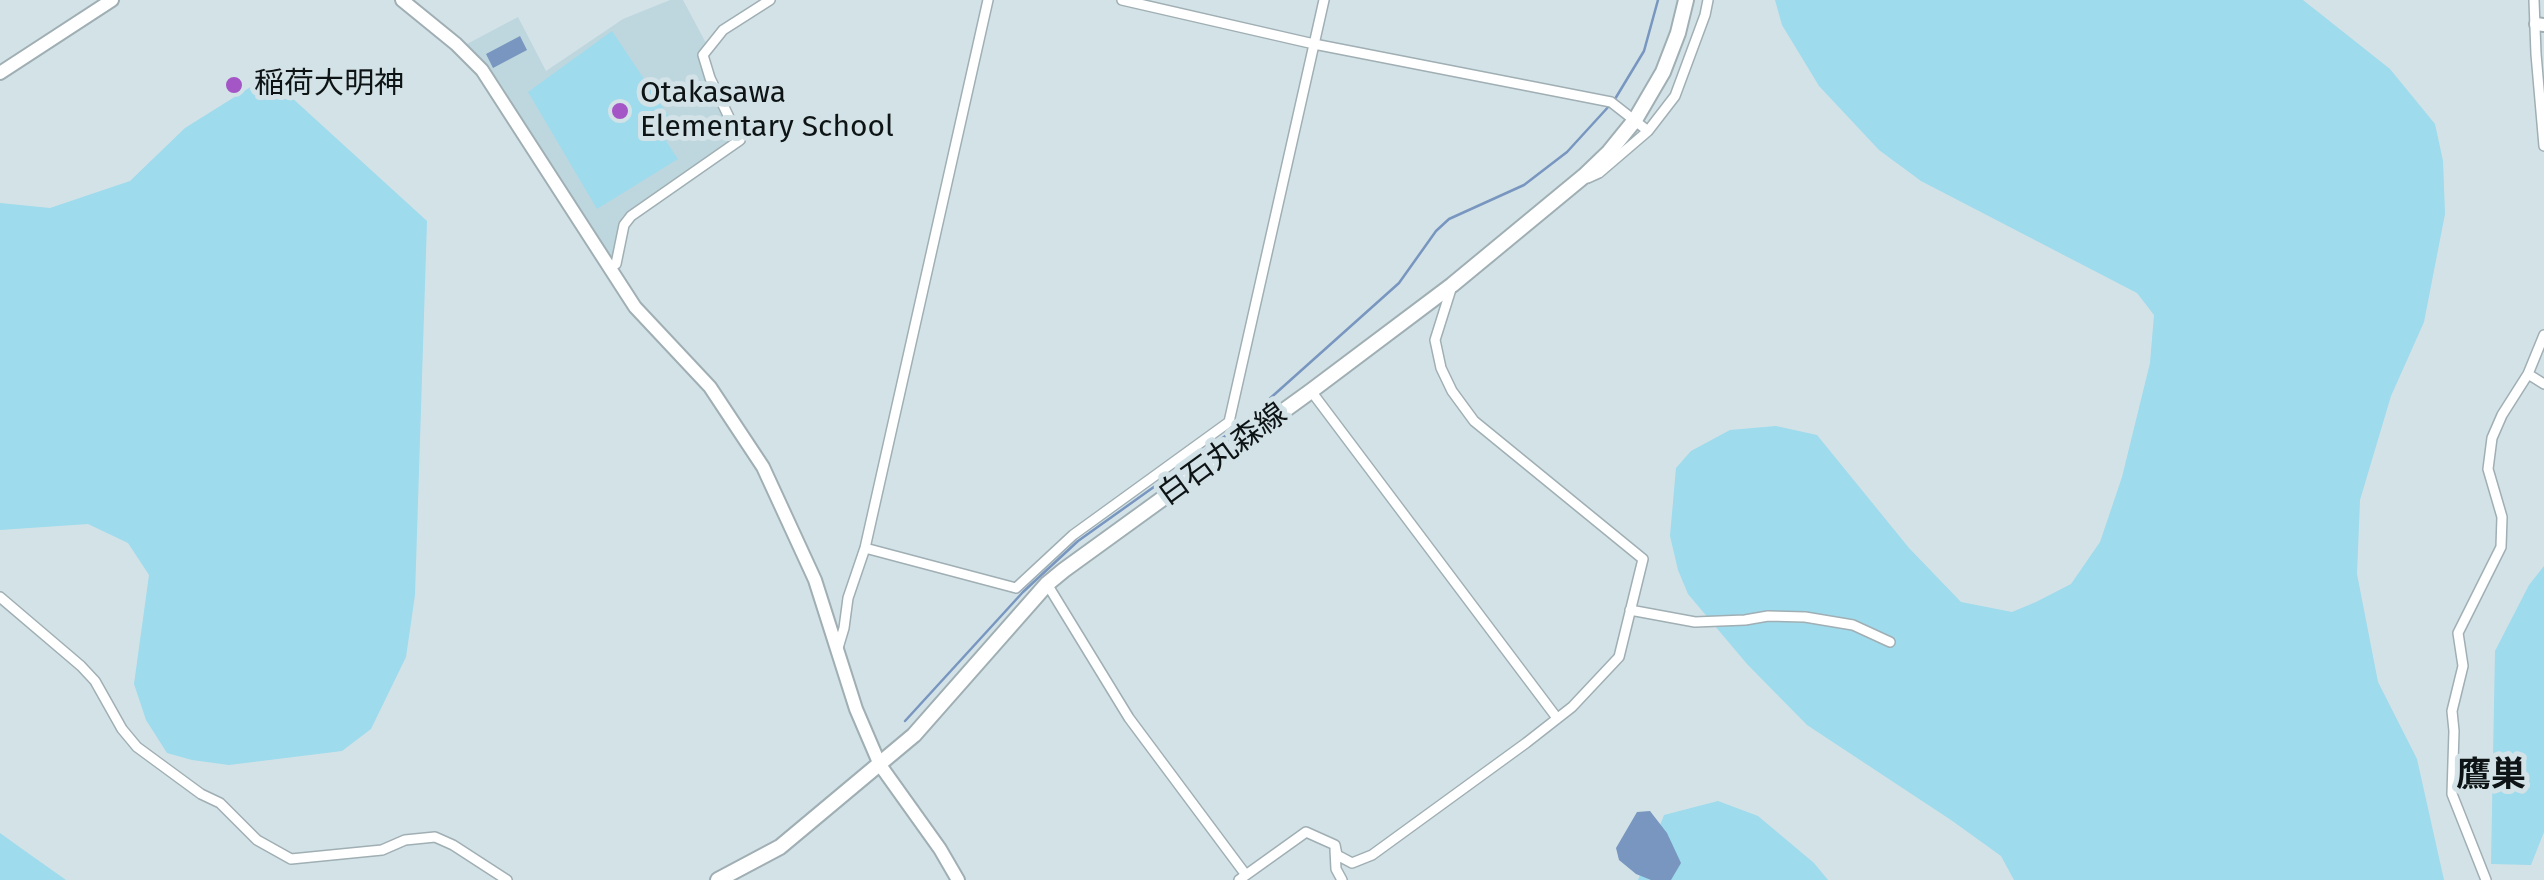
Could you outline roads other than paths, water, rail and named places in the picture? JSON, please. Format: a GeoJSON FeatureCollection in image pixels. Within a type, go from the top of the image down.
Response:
{"type":"FeatureCollection","features":[{"type":"Feature","properties":{"kind":"main road","name":"白石丸森線"},"geometry":{"type":"LineString","coordinates":[[718,880],[780,847],[914,735],[1047,584],[1452,285],[1584,176],[1610,152],[1635,120],[1663,72],[1686,0]]}},
{"type":"Feature","properties":{"kind":"street"},"geometry":{"type":"LineString","coordinates":[[0,73],[112,0]]}},
{"type":"Feature","properties":{"kind":"street"},"geometry":{"type":"LineString","coordinates":[[402,0],[482,70],[608,268],[636,307],[710,387],[762,467],[815,580],[856,709],[880,765],[958,880]]}},
{"type":"Feature","properties":{"kind":"street"},"geometry":{"type":"LineString","coordinates":[[608,268],[616,264],[624,224],[630,216],[740,140],[702,55],[722,30],[770,0]]}},
{"type":"Feature","properties":{"kind":"street"},"geometry":{"type":"LineString","coordinates":[[837,650],[864,548],[988,0]]}},
{"type":"Feature","properties":{"kind":"street"},"geometry":{"type":"LineString","coordinates":[[1122,0],[1314,44],[1614,104],[1648,131]]}},
{"type":"Feature","properties":{"kind":"street"},"geometry":{"type":"LineString","coordinates":[[864,548],[1016,588],[1073,535],[1229,422],[1324,0]]}},
{"type":"Feature","properties":{"kind":"street"},"geometry":{"type":"LineString","coordinates":[[1584,176],[1600,173],[1648,131],[1675,96],[1708,0]]}},
{"type":"Feature","properties":{"kind":"street"},"geometry":{"type":"LineString","coordinates":[[2534,0],[2540,25],[2536,54],[2544,146]]}},
{"type":"Feature","properties":{"kind":"street"},"geometry":{"type":"LineString","coordinates":[[1335,845],[1337,854],[1352,863],[1372,855],[1572,707],[1619,657],[1643,560],[1474,421],[1452,390],[1441,368],[1435,340],[1452,285]]}},
{"type":"Feature","properties":{"kind":"street"},"geometry":{"type":"LineString","coordinates":[[2486,880],[2452,794],[2452,710],[2463,666],[2458,634],[2501,547],[2502,517],[2488,470],[2492,438],[2502,414],[2528,374],[2544,335]]}},
{"type":"Feature","properties":{"kind":"street"},"geometry":{"type":"LineString","coordinates":[[2528,374],[2544,384]]}},
{"type":"Feature","properties":{"kind":"street"},"geometry":{"type":"LineString","coordinates":[[1311,391],[1557,718]]}},
{"type":"Feature","properties":{"kind":"street"},"geometry":{"type":"LineString","coordinates":[[1047,584],[1128,718],[1243,877],[1306,832],[1335,845]]}},
{"type":"Feature","properties":{"kind":"street"},"geometry":{"type":"LineString","coordinates":[[0,597],[95,681],[122,729],[137,746],[201,794],[220,803],[257,840],[291,858],[349,855],[382,850],[405,840],[435,837],[507,880]]}},
{"type":"Feature","properties":{"kind":"street"},"geometry":{"type":"LineString","coordinates":[[1630,610],[1695,622],[1804,617],[1853,624],[1890,642]]}},
{"type":"Feature","properties":{"kind":"street"},"geometry":{"type":"LineString","coordinates":[[1335,845],[1336,868],[1342,880]]}},
{"type":"Feature","properties":{"kind":"waterway"},"geometry":{"type":"LineString","coordinates":[[1615,99],[1644,51],[1658,0]]}},
{"type":"Feature","properties":{"kind":"waterway"},"geometry":{"type":"LineString","coordinates":[[905,721],[1023,592],[1078,541],[1238,427],[1399,283],[1449,219],[1524,185],[1567,152],[1610,105]]}},
{"type":"Feature","properties":{"kind":"place","name":"稲荷大明神"},"geometry":{"type":"Point","coordinates":[234,85]}},
{"type":"Feature","properties":{"kind":"place","name":"Otakasawa Elementary School"},"geometry":{"type":"Point","coordinates":[620,111]}},
{"type":"Feature","properties":{"kind":"district","name":"鷹巣"},"geometry":{"type":"Point","coordinates":[2491,776]}}]}
